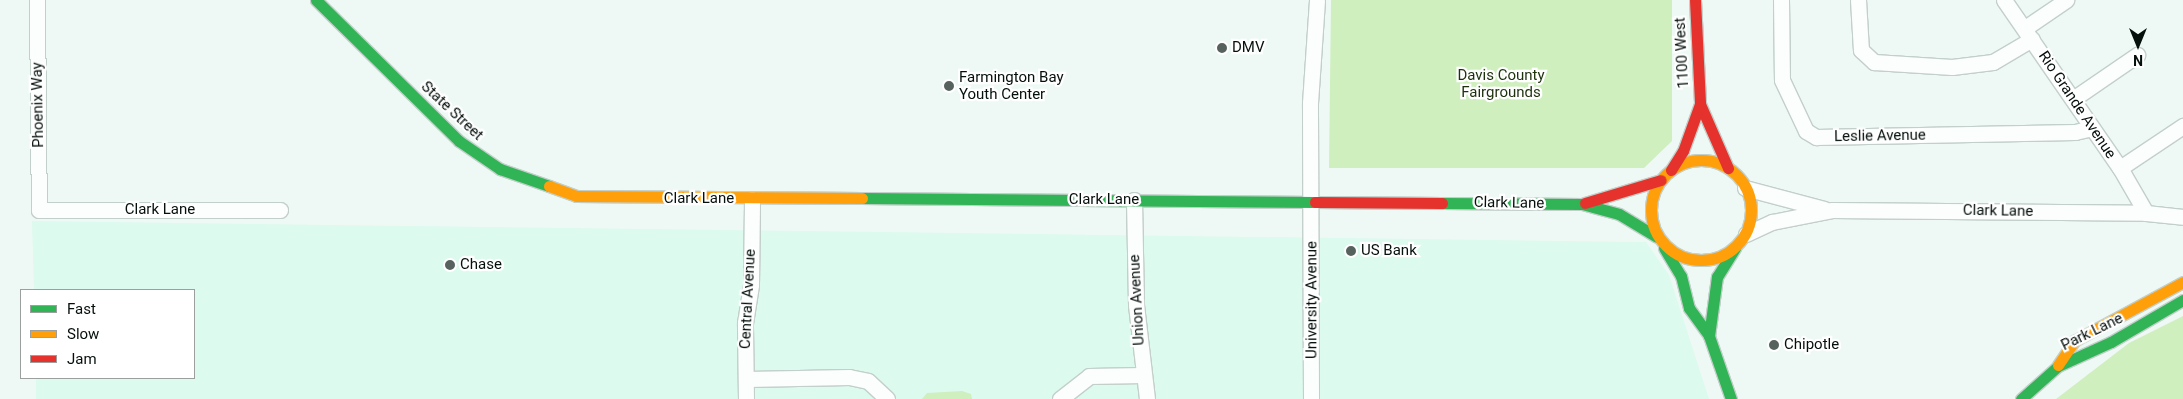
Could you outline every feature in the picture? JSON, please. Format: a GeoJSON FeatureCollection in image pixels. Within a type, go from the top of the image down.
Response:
{"type":"FeatureCollection","features":[{"type":"Feature","properties":{"kind":"main road","name":"State Street"},"geometry":{"type":"LineString","coordinates":[[316,0],[459,141],[479,156],[500,169],[547,188],[576,196],[626,199]]}},
{"type":"Feature","properties":{"kind":"main road","name":"1100 West"},"geometry":{"type":"LineString","coordinates":[[1671,170],[1691,133],[1700,104],[1695,0]]}},
{"type":"Feature","properties":{"kind":"main road","name":"1100 West"},"geometry":{"type":"LineString","coordinates":[[1700,104],[1728,168]]}},
{"type":"Feature","properties":{"kind":"main road"},"geometry":{"type":"LineString","coordinates":[[1709,336],[1718,273],[1746,234],[1751,212],[1745,188],[1728,168],[1697,160],[1671,170],[1661,180],[1652,210],[1657,238],[1680,276],[1689,308],[1709,336],[1731,399]]}},
{"type":"Feature","properties":{"kind":"main road","name":"Clark Lane"},"geometry":{"type":"LineString","coordinates":[[1582,204],[1661,180]]}},
{"type":"Feature","properties":{"kind":"main road","name":"Clark Lane"},"geometry":{"type":"LineString","coordinates":[[626,199],[1134,200],[1582,204],[1619,214],[1657,238]]}},
{"type":"Feature","properties":{"kind":"main road"},"geometry":{"type":"LineString","coordinates":[[1664,248],[1698,258],[1721,255],[1736,247]]}},
{"type":"Feature","properties":{"kind":"main road"},"geometry":{"type":"LineString","coordinates":[[2058,366],[2074,341],[2183,282]]}},
{"type":"Feature","properties":{"kind":"main road","name":"Park Lane"},"geometry":{"type":"LineString","coordinates":[[2021,399],[2058,366],[2111,342],[2183,300]]}},
{"type":"Feature","properties":{"kind":"street","name":"Phoenix Way"},"geometry":{"type":"LineString","coordinates":[[37,0],[39,210]]}},
{"type":"Feature","properties":{"kind":"street","name":"University Avenue"},"geometry":{"type":"LineString","coordinates":[[1312,399],[1310,104],[1317,0]]}},
{"type":"Feature","properties":{"kind":"street","name":"Leslie Avenue"},"geometry":{"type":"LineString","coordinates":[[1781,0],[1782,80],[1806,131],[1816,137],[2075,132],[2092,128]]}},
{"type":"Feature","properties":{"kind":"street"},"geometry":{"type":"LineString","coordinates":[[1858,0],[1861,50],[1874,62],[1952,67],[1993,62],[2066,0]]}},
{"type":"Feature","properties":{"kind":"street","name":"Rio Grande Avenue"},"geometry":{"type":"LineString","coordinates":[[2004,0],[2120,168],[2146,213]]}},
{"type":"Feature","properties":{"kind":"street"},"geometry":{"type":"LineString","coordinates":[[2074,100],[2137,55]]}},
{"type":"Feature","properties":{"kind":"street"},"geometry":{"type":"LineString","coordinates":[[2120,168],[2183,126]]}},
{"type":"Feature","properties":{"kind":"street","name":"Clark Lane"},"geometry":{"type":"LineString","coordinates":[[1745,188],[1832,210]]}},
{"type":"Feature","properties":{"kind":"street","name":"Central Avenue"},"geometry":{"type":"LineString","coordinates":[[746,399],[745,323],[751,284],[752,199]]}},
{"type":"Feature","properties":{"kind":"street","name":"Union Avenue"},"geometry":{"type":"LineString","coordinates":[[1134,200],[1136,305],[1147,399]]}},
{"type":"Feature","properties":{"kind":"street","name":"Clark Lane"},"geometry":{"type":"LineString","coordinates":[[2164,214],[2183,206]]}},
{"type":"Feature","properties":{"kind":"street","name":"Clark Lane"},"geometry":{"type":"LineString","coordinates":[[39,210],[280,210]]}},
{"type":"Feature","properties":{"kind":"street","name":"Clark Lane"},"geometry":{"type":"LineString","coordinates":[[1746,234],[1772,222],[1832,210],[2146,213],[2183,217]]}},
{"type":"Feature","properties":{"kind":"street"},"geometry":{"type":"LineString","coordinates":[[1060,399],[1089,376],[1143,375]]}},
{"type":"Feature","properties":{"kind":"street"},"geometry":{"type":"LineString","coordinates":[[747,379],[849,377],[868,382],[886,399]]}},
{"type":"Feature","properties":{"kind":"shaded area"},"geometry":{"type":"Polygon","coordinates":[[[32,221],[1646,242],[1669,275],[1709,399],[36,399],[36,379],[195,379],[195,289],[34,289],[32,221]]]}},
{"type":"Feature","properties":{"kind":"green space","name":"Davis County Fairgrounds"},"geometry":{"type":"Polygon","coordinates":[[[1331,0],[1672,0],[1672,141],[1644,168],[1329,168],[1331,0]]]}},
{"type":"Feature","properties":{"kind":"green space"},"geometry":{"type":"Polygon","coordinates":[[[2183,316],[2183,399],[2056,399],[2129,343],[2183,316]]]}},
{"type":"Feature","properties":{"kind":"green space"},"geometry":{"type":"Polygon","coordinates":[[[962,391],[971,394],[972,399],[922,399],[927,393],[962,391]]]}},
{"type":"Feature","properties":{"kind":"traffic: fast"},"geometry":{"type":"LineString","coordinates":[[316,0],[459,141],[500,169],[549,186]]}},
{"type":"Feature","properties":{"kind":"traffic: fast"},"geometry":{"type":"LineString","coordinates":[[862,198],[1315,202]]}},
{"type":"Feature","properties":{"kind":"traffic: fast"},"geometry":{"type":"LineString","coordinates":[[1442,203],[1582,204],[1619,214],[1657,237]]}},
{"type":"Feature","properties":{"kind":"traffic: fast"},"geometry":{"type":"LineString","coordinates":[[1664,248],[1681,276],[1689,308],[1709,336],[1731,399]]}},
{"type":"Feature","properties":{"kind":"traffic: fast"},"geometry":{"type":"LineString","coordinates":[[1709,336],[1717,277],[1735,248]]}},
{"type":"Feature","properties":{"kind":"traffic: fast"},"geometry":{"type":"LineString","coordinates":[[2021,399],[2058,366],[2111,342],[2183,300]]}},
{"type":"Feature","properties":{"kind":"traffic: slow"},"geometry":{"type":"LineString","coordinates":[[1701,160],[1720,164],[1736,175],[1747,191],[1751,210],[1747,229],[1736,245],[1720,256],[1701,260],[1682,256],[1666,245],[1655,229],[1651,210],[1655,191],[1666,175],[1682,164],[1701,160]]}},
{"type":"Feature","properties":{"kind":"traffic: slow"},"geometry":{"type":"LineString","coordinates":[[549,186],[576,196],[862,198]]}},
{"type":"Feature","properties":{"kind":"traffic: slow"},"geometry":{"type":"LineString","coordinates":[[2058,365],[2074,341],[2183,282]]}},
{"type":"Feature","properties":{"kind":"traffic: jam"},"geometry":{"type":"LineString","coordinates":[[1695,0],[1700,104],[1728,168]]}},
{"type":"Feature","properties":{"kind":"traffic: jam"},"geometry":{"type":"LineString","coordinates":[[1671,170],[1683,151],[1700,104]]}},
{"type":"Feature","properties":{"kind":"traffic: jam"},"geometry":{"type":"LineString","coordinates":[[1585,203],[1661,180]]}},
{"type":"Feature","properties":{"kind":"traffic: jam"},"geometry":{"type":"LineString","coordinates":[[1315,202],[1442,203]]}},
{"type":"Feature","properties":{"kind":"place","name":"DMV"},"geometry":{"type":"Point","coordinates":[1222,48]}},
{"type":"Feature","properties":{"kind":"place","name":"Farmington Bay Youth Center"},"geometry":{"type":"Point","coordinates":[949,86]}},
{"type":"Feature","properties":{"kind":"place","name":"US Bank"},"geometry":{"type":"Point","coordinates":[1351,251]}},
{"type":"Feature","properties":{"kind":"place","name":"Chase"},"geometry":{"type":"Point","coordinates":[450,265]}},
{"type":"Feature","properties":{"kind":"place","name":"Chipotle"},"geometry":{"type":"Point","coordinates":[1774,345]}}]}
